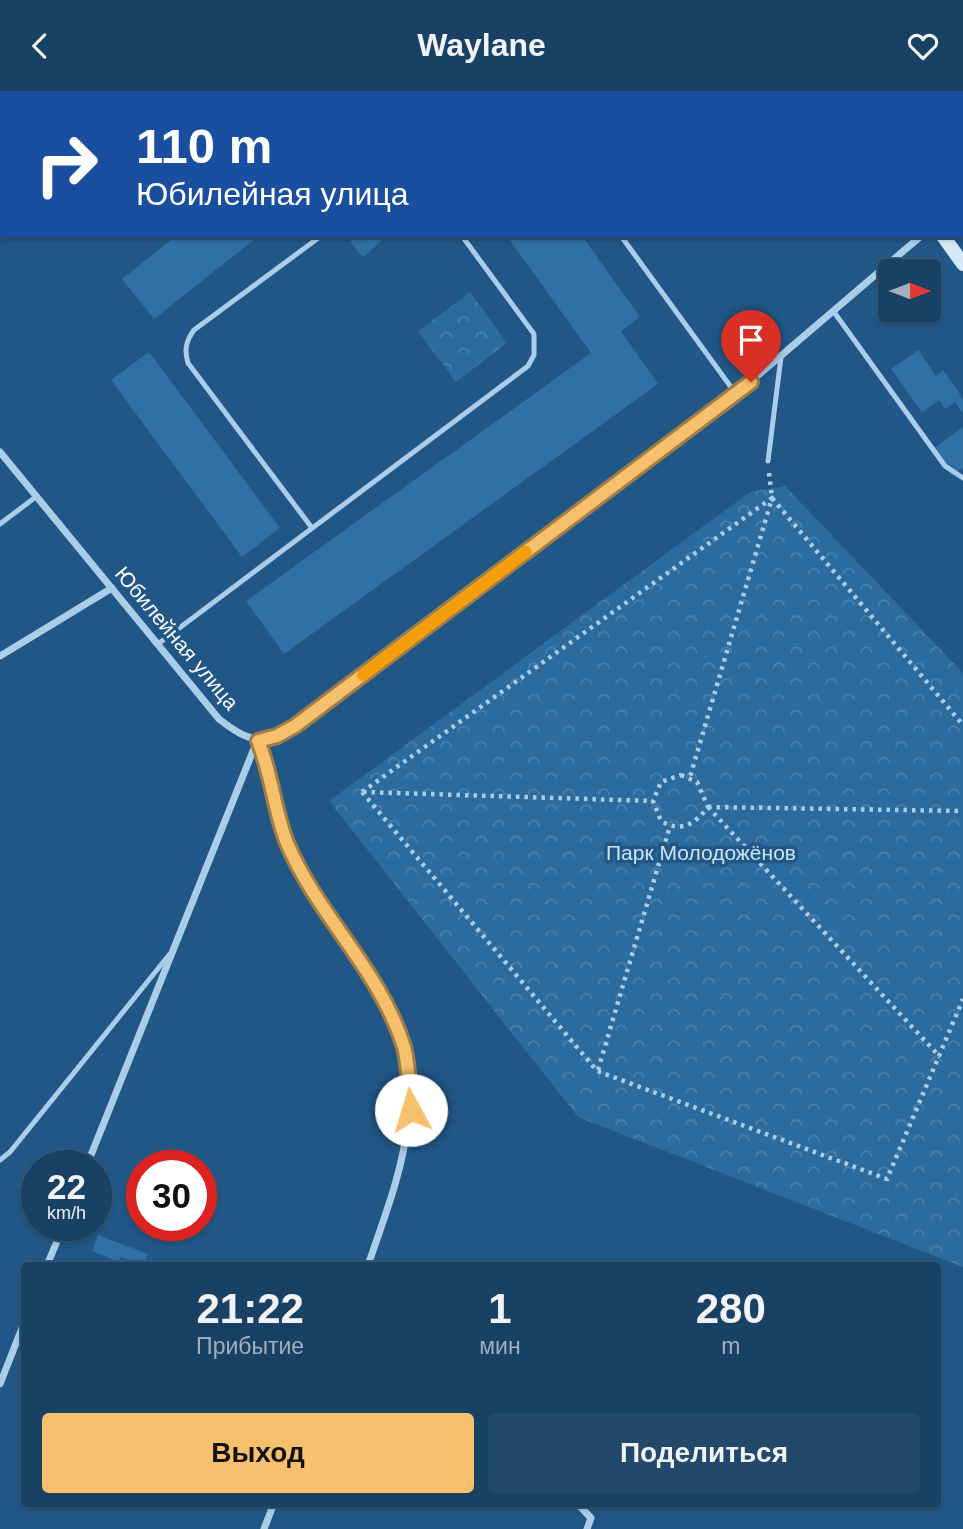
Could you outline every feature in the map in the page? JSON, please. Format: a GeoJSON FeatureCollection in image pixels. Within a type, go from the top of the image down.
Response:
{"type":"FeatureCollection","features":[{"type":"Feature","properties":{"kind":"main road"},"geometry":{"type":"LineString","coordinates":[[944,238],[963,264]]}},
{"type":"Feature","properties":{"kind":"street"},"geometry":{"type":"LineString","coordinates":[[258,741],[277,736],[295,726],[736,394],[920,238]]}},
{"type":"Feature","properties":{"kind":"street","name":"Юбилейная улица"},"geometry":{"type":"LineString","coordinates":[[0,452],[219,719],[238,733],[258,741]]}},
{"type":"Feature","properties":{"kind":"street"},"geometry":{"type":"LineString","coordinates":[[0,656],[112,588]]}},
{"type":"Feature","properties":{"kind":"street"},"geometry":{"type":"LineString","coordinates":[[94,1150],[258,741]]}},
{"type":"Feature","properties":{"kind":"street"},"geometry":{"type":"LineString","coordinates":[[258,741],[267,763],[286,842],[306,880],[379,989],[404,1048],[411,1110],[397,1180],[369,1262]]}},
{"type":"Feature","properties":{"kind":"street"},"geometry":{"type":"LineString","coordinates":[[48,1262],[57,1241]]}},
{"type":"Feature","properties":{"kind":"street"},"geometry":{"type":"LineString","coordinates":[[0,1384],[21,1330]]}},
{"type":"Feature","properties":{"kind":"street"},"geometry":{"type":"LineString","coordinates":[[0,1356],[10,1360]]}},
{"type":"Feature","properties":{"kind":"street"},"geometry":{"type":"LineString","coordinates":[[264,1529],[272,1507]]}},
{"type":"Feature","properties":{"kind":"street"},"geometry":{"type":"LineString","coordinates":[[581,1507],[591,1518],[587,1529]]}},
{"type":"Feature","properties":{"kind":"lane"},"geometry":{"type":"LineString","coordinates":[[312,528],[188,363],[185,354],[189,337],[194,330],[318,238]]}},
{"type":"Feature","properties":{"kind":"lane"},"geometry":{"type":"LineString","coordinates":[[158,644],[520,374],[534,355],[534,334],[463,238]]}},
{"type":"Feature","properties":{"kind":"lane"},"geometry":{"type":"LineString","coordinates":[[622,238],[736,394]]}},
{"type":"Feature","properties":{"kind":"lane"},"geometry":{"type":"LineString","coordinates":[[834,312],[945,466],[963,478]]}},
{"type":"Feature","properties":{"kind":"lane"},"geometry":{"type":"LineString","coordinates":[[768,461],[781,357]]}},
{"type":"Feature","properties":{"kind":"lane"},"geometry":{"type":"LineString","coordinates":[[0,524],[37,496]]}},
{"type":"Feature","properties":{"kind":"lane"},"geometry":{"type":"LineString","coordinates":[[0,1160],[10,1153],[175,948]]}},
{"type":"Feature","properties":{"kind":"path"},"geometry":{"type":"LineString","coordinates":[[690,778],[772,498],[768,461]]}},
{"type":"Feature","properties":{"kind":"path"},"geometry":{"type":"LineString","coordinates":[[772,498],[963,725]]}},
{"type":"Feature","properties":{"kind":"path"},"geometry":{"type":"LineString","coordinates":[[362,792],[772,498]]}},
{"type":"Feature","properties":{"kind":"path"},"geometry":{"type":"LineString","coordinates":[[940,1057],[708,807],[702,789],[690,778],[671,776],[661,782],[653,801],[655,812],[670,826],[692,824],[708,807],[963,811]]}},
{"type":"Feature","properties":{"kind":"path"},"geometry":{"type":"LineString","coordinates":[[362,792],[653,801]]}},
{"type":"Feature","properties":{"kind":"path"},"geometry":{"type":"LineString","coordinates":[[362,792],[597,1071],[887,1179],[963,999]]}},
{"type":"Feature","properties":{"kind":"path"},"geometry":{"type":"LineString","coordinates":[[597,1071],[670,826]]}},
{"type":"Feature","properties":{"kind":"green space"},"geometry":{"type":"Polygon","coordinates":[[[470,292],[507,343],[456,382],[418,331],[470,292]]]}},
{"type":"Feature","properties":{"kind":"green space","name":"Парк Молодожёнов"},"geometry":{"type":"Polygon","coordinates":[[[785,486],[963,673],[963,1267],[578,1117],[329,801],[750,492],[785,486]]]}},
{"type":"Feature","properties":{"kind":"building"},"geometry":{"type":"Polygon","coordinates":[[[173,238],[256,238],[154,319],[122,279],[173,238]]]}},
{"type":"Feature","properties":{"kind":"building"},"geometry":{"type":"Polygon","coordinates":[[[355,238],[385,238],[363,257],[350,242],[355,238]]]}},
{"type":"Feature","properties":{"kind":"building"},"geometry":{"type":"Polygon","coordinates":[[[508,238],[583,238],[640,317],[621,331],[658,384],[284,654],[246,601],[591,353],[508,238]]]}},
{"type":"Feature","properties":{"kind":"building"},"geometry":{"type":"Polygon","coordinates":[[[918,350],[936,376],[943,370],[958,391],[963,400],[963,413],[955,402],[945,409],[939,400],[922,412],[891,369],[918,350]]]}},
{"type":"Feature","properties":{"kind":"building"},"geometry":{"type":"Polygon","coordinates":[[[149,352],[280,528],[242,557],[111,380],[149,352]]]}},
{"type":"Feature","properties":{"kind":"building"},"geometry":{"type":"Polygon","coordinates":[[[963,427],[963,468],[952,476],[933,449],[963,427]]]}},
{"type":"Feature","properties":{"kind":"building"},"geometry":{"type":"Polygon","coordinates":[[[112,1240],[148,1254],[144,1262],[121,1257],[119,1262],[92,1251],[96,1241],[112,1240]]]}},
{"type":"Feature","properties":{"kind":"slow traffic"},"geometry":{"type":"LineString","coordinates":[[363,675],[526,552]]}},
{"type":"Feature","properties":{"kind":"route"},"geometry":{"type":"LineString","coordinates":[[411,1110],[404,1048],[379,989],[306,880],[286,842],[267,763],[258,741],[277,736],[295,726],[751,382]]}}]}
